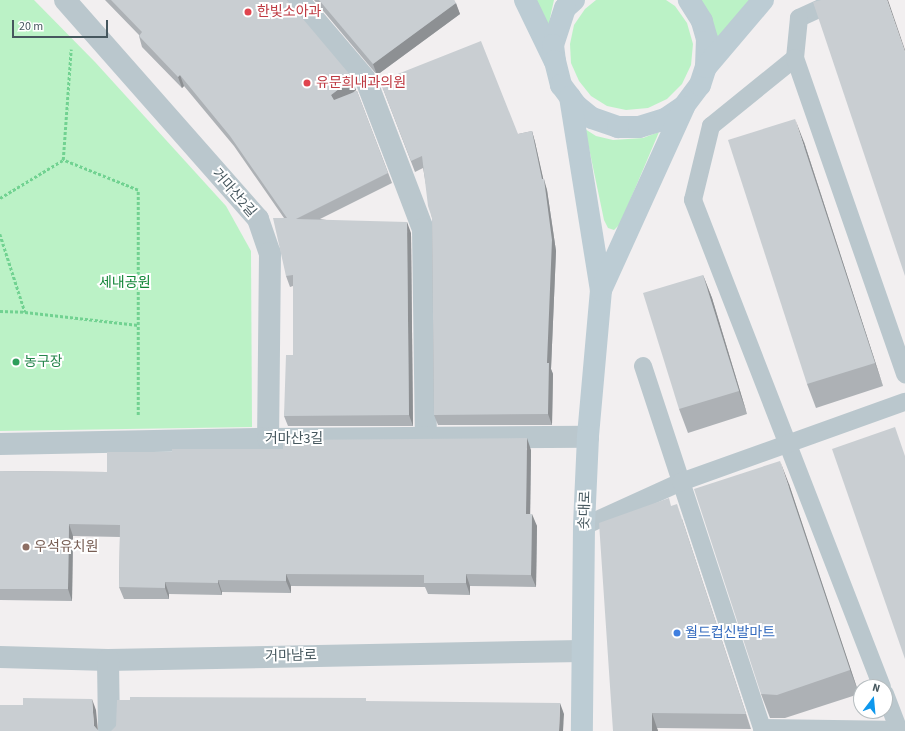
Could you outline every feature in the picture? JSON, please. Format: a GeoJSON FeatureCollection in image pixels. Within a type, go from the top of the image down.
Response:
{"type":"FeatureCollection","features":[{"type":"Feature","properties":{"kind":"street","name":"거마산2길"},"geometry":{"type":"LineString","coordinates":[[65,0],[106,49],[258,219],[270,253],[268,438]]}},
{"type":"Feature","properties":{"kind":"street"},"geometry":{"type":"LineString","coordinates":[[298,0],[366,80],[423,229],[426,439]]}},
{"type":"Feature","properties":{"kind":"street"},"geometry":{"type":"LineString","coordinates":[[525,0],[555,61]]}},
{"type":"Feature","properties":{"kind":"street"},"geometry":{"type":"LineString","coordinates":[[574,0],[565,8],[553,45],[555,61],[561,84],[577,106],[592,118],[618,127],[639,127],[665,119],[684,106]]}},
{"type":"Feature","properties":{"kind":"street"},"geometry":{"type":"LineString","coordinates":[[601,290],[684,106],[700,85],[706,67],[707,39],[702,21],[689,0]]}},
{"type":"Feature","properties":{"kind":"street"},"geometry":{"type":"LineString","coordinates":[[706,67],[763,0]]}},
{"type":"Feature","properties":{"kind":"street"},"geometry":{"type":"LineString","coordinates":[[570,97],[601,290]]}},
{"type":"Feature","properties":{"kind":"street","name":"솟대로"},"geometry":{"type":"LineString","coordinates":[[582,731],[584,526],[588,437],[601,290]]}},
{"type":"Feature","properties":{"kind":"street","name":"거마산3길"},"geometry":{"type":"LineString","coordinates":[[0,444],[268,438],[426,439],[588,437]]}},
{"type":"Feature","properties":{"kind":"street","name":"거마남로"},"geometry":{"type":"LineString","coordinates":[[0,657],[108,660],[582,651]]}},
{"type":"Feature","properties":{"kind":"street"},"geometry":{"type":"LineString","coordinates":[[108,660],[109,731]]}},
{"type":"Feature","properties":{"kind":"lane"},"geometry":{"type":"LineString","coordinates":[[838,0],[799,18],[795,58],[905,374]]}},
{"type":"Feature","properties":{"kind":"lane"},"geometry":{"type":"LineString","coordinates":[[795,58],[711,126],[693,200],[879,679]]}},
{"type":"Feature","properties":{"kind":"lane"},"geometry":{"type":"LineString","coordinates":[[642,366],[762,728],[902,730],[893,711]]}},
{"type":"Feature","properties":{"kind":"lane"},"geometry":{"type":"LineString","coordinates":[[584,526],[681,482],[905,402]]}},
{"type":"Feature","properties":{"kind":"path"},"geometry":{"type":"LineString","coordinates":[[63,160],[71,46],[106,49]]}},
{"type":"Feature","properties":{"kind":"path"},"geometry":{"type":"LineString","coordinates":[[0,198],[63,160]]}},
{"type":"Feature","properties":{"kind":"path"},"geometry":{"type":"LineString","coordinates":[[63,160],[138,190],[138,441]]}},
{"type":"Feature","properties":{"kind":"path"},"geometry":{"type":"LineString","coordinates":[[0,234],[25,312]]}},
{"type":"Feature","properties":{"kind":"path"},"geometry":{"type":"LineString","coordinates":[[0,311],[25,312],[138,325]]}},
{"type":"Feature","properties":{"kind":"green space","name":"세내공원"},"geometry":{"type":"Polygon","coordinates":[[[0,0],[34,0],[95,62],[226,206],[251,251],[252,427],[0,431],[0,0]]]}},
{"type":"Feature","properties":{"kind":"green space"},"geometry":{"type":"Polygon","coordinates":[[[527,0],[554,0],[548,37],[527,0]]]}},
{"type":"Feature","properties":{"kind":"green space"},"geometry":{"type":"Polygon","coordinates":[[[596,0],[666,0],[675,6],[687,23],[693,44],[691,65],[682,84],[667,99],[648,108],[626,110],[607,106],[591,96],[579,81],[571,63],[570,44],[574,25],[585,9],[596,0]]]}},
{"type":"Feature","properties":{"kind":"green space"},"geometry":{"type":"Polygon","coordinates":[[[701,0],[755,0],[711,50],[701,0]]]}},
{"type":"Feature","properties":{"kind":"green space"},"geometry":{"type":"Polygon","coordinates":[[[585,129],[596,136],[613,140],[643,138],[659,132],[620,224],[614,230],[608,228],[604,220],[585,129]]]}},
{"type":"Feature","properties":{"kind":"building"},"geometry":{"type":"Polygon","coordinates":[[[111,0],[287,0],[351,76],[352,79],[331,95],[334,100],[357,91],[388,173],[296,219],[407,222],[409,415],[284,416],[286,355],[293,355],[293,275],[286,276],[273,218],[287,218],[230,136],[180,75],[178,77],[139,36],[142,32],[111,0]]]}},
{"type":"Feature","properties":{"kind":"building"},"geometry":{"type":"Polygon","coordinates":[[[319,0],[454,0],[456,3],[373,64],[319,0]]]}},
{"type":"Feature","properties":{"kind":"building"},"geometry":{"type":"Polygon","coordinates":[[[821,0],[887,0],[905,52],[905,276],[813,2],[821,0]]]}},
{"type":"Feature","properties":{"kind":"building"},"geometry":{"type":"Polygon","coordinates":[[[481,41],[518,134],[532,131],[542,179],[544,179],[552,240],[547,363],[549,363],[548,414],[434,415],[432,218],[428,206],[422,156],[411,161],[380,81],[481,41]]]}},
{"type":"Feature","properties":{"kind":"building"},"geometry":{"type":"Polygon","coordinates":[[[795,119],[875,363],[807,384],[728,140],[795,119]]]}},
{"type":"Feature","properties":{"kind":"building"},"geometry":{"type":"Polygon","coordinates":[[[703,275],[739,391],[679,409],[643,293],[703,275]]]}},
{"type":"Feature","properties":{"kind":"building"},"geometry":{"type":"Polygon","coordinates":[[[895,427],[905,456],[905,659],[832,449],[895,427]]]}},
{"type":"Feature","properties":{"kind":"building"},"geometry":{"type":"Polygon","coordinates":[[[527,438],[526,514],[532,514],[531,575],[466,574],[466,583],[424,583],[424,575],[286,574],[286,581],[218,580],[218,583],[165,582],[165,588],[119,587],[120,525],[69,524],[68,589],[0,589],[0,471],[107,472],[107,452],[172,452],[172,449],[283,449],[283,440],[527,438]]]}},
{"type":"Feature","properties":{"kind":"building"},"geometry":{"type":"Polygon","coordinates":[[[780,461],[850,670],[777,695],[761,694],[694,489],[780,461]]]}},
{"type":"Feature","properties":{"kind":"building"},"geometry":{"type":"Polygon","coordinates":[[[669,498],[671,506],[677,504],[746,714],[652,713],[652,731],[613,731],[599,523],[669,498]]]}},
{"type":"Feature","properties":{"kind":"building"},"geometry":{"type":"Polygon","coordinates":[[[130,697],[366,698],[366,701],[560,703],[559,731],[111,731],[116,726],[117,700],[130,700],[130,697]]]}},
{"type":"Feature","properties":{"kind":"building"},"geometry":{"type":"Polygon","coordinates":[[[23,698],[92,699],[94,726],[99,731],[0,731],[0,705],[23,705],[23,698]]]}},
{"type":"Feature","properties":{"kind":"place","name":"한빛소아과"},"geometry":{"type":"Point","coordinates":[248,12]}},
{"type":"Feature","properties":{"kind":"place","name":"유문희내과의원"},"geometry":{"type":"Point","coordinates":[307,83]}},
{"type":"Feature","properties":{"kind":"place","name":"농구장"},"geometry":{"type":"Point","coordinates":[16,362]}},
{"type":"Feature","properties":{"kind":"place","name":"우석유치원"},"geometry":{"type":"Point","coordinates":[26,547]}},
{"type":"Feature","properties":{"kind":"place","name":"월드컵신발마트"},"geometry":{"type":"Point","coordinates":[677,633]}}]}
